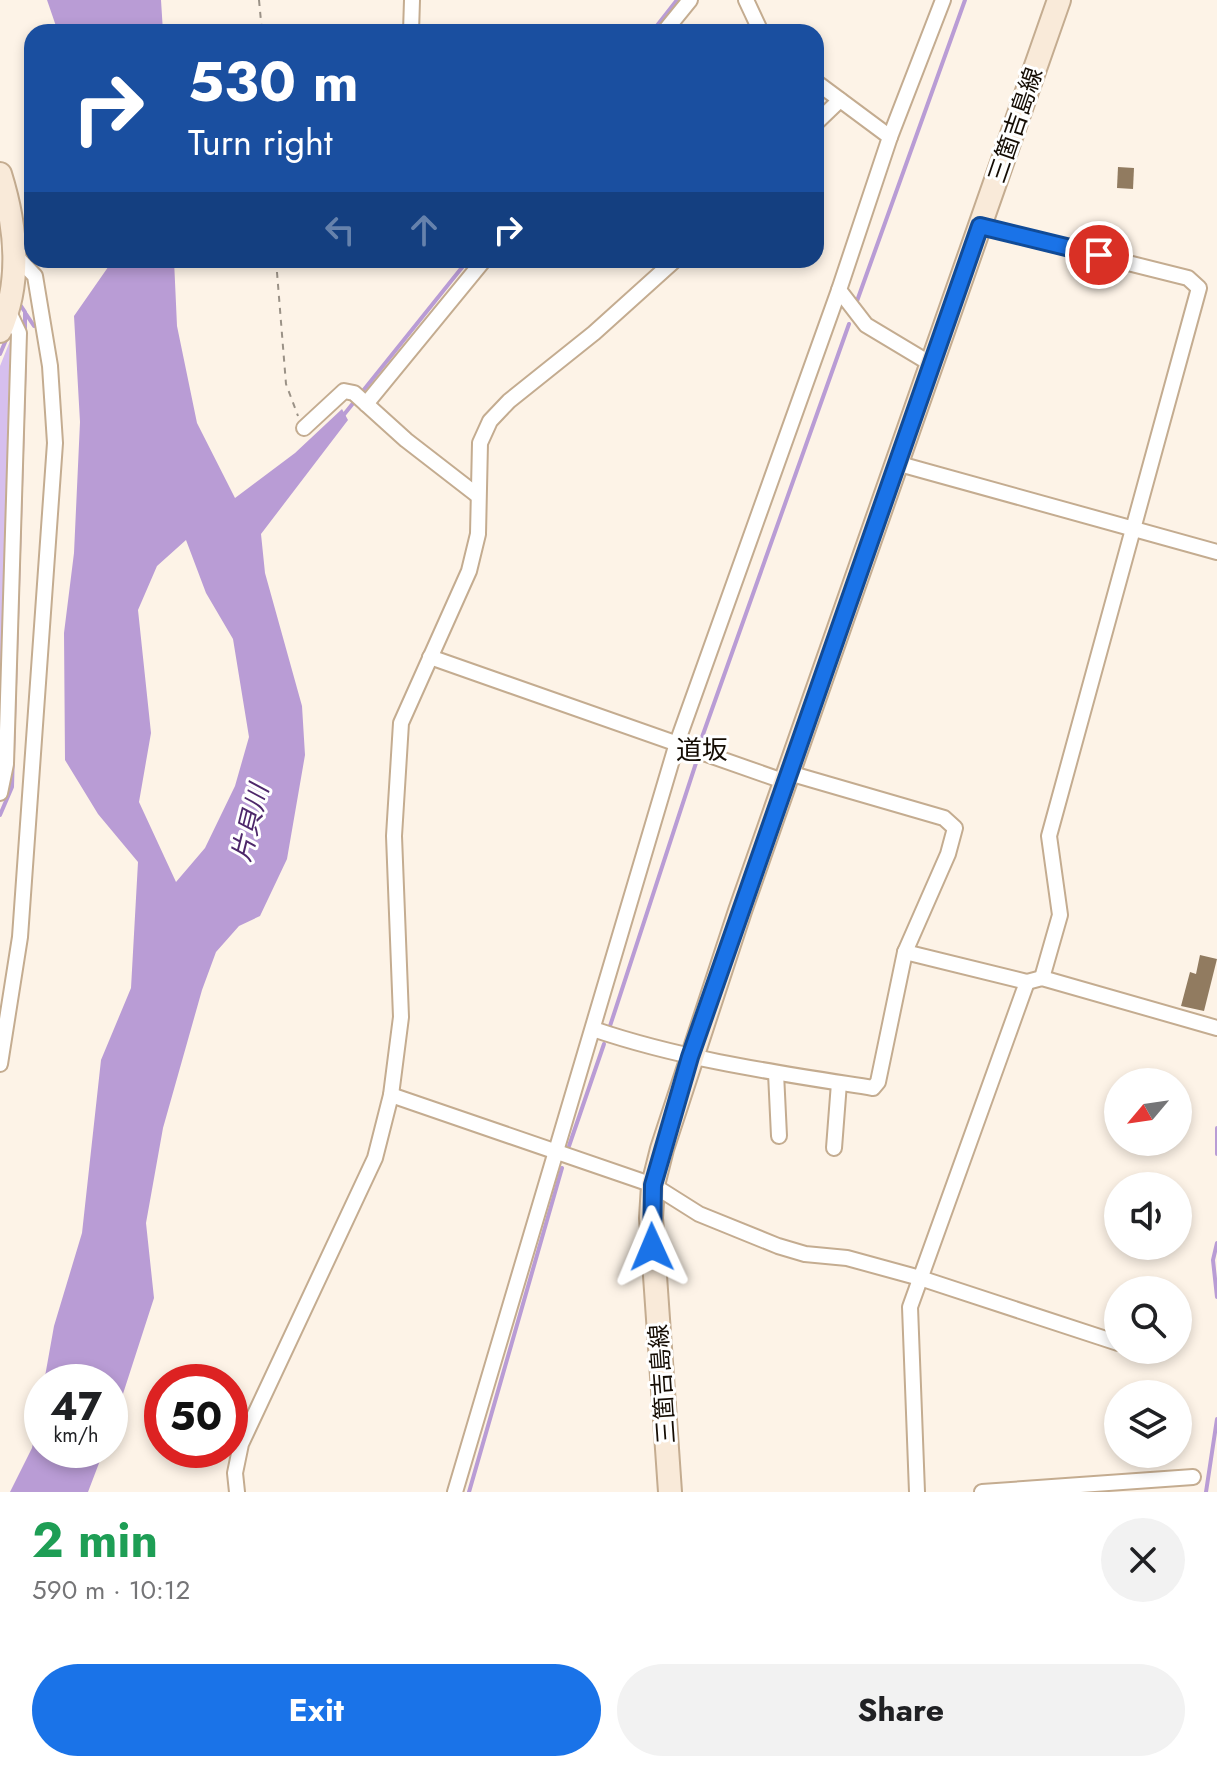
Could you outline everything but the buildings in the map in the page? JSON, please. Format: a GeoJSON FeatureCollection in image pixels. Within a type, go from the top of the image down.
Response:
{"type":"FeatureCollection","features":[{"type":"Feature","properties":{"kind":"main road","name":"三箇吉島線"},"geometry":{"type":"LineString","coordinates":[[670,1492],[652,1247],[653,1185],[690,1057],[1059,0]]}},
{"type":"Feature","properties":{"kind":"main road"},"geometry":{"type":"LineString","coordinates":[[0,174],[7,198],[15,255],[5,308]]}},
{"type":"Feature","properties":{"kind":"street"},"geometry":{"type":"LineString","coordinates":[[411,24],[412,0]]}},
{"type":"Feature","properties":{"kind":"street"},"geometry":{"type":"LineString","coordinates":[[670,24],[690,0]]}},
{"type":"Feature","properties":{"kind":"street"},"geometry":{"type":"LineString","coordinates":[[746,0],[757,24]]}},
{"type":"Feature","properties":{"kind":"street"},"geometry":{"type":"LineString","coordinates":[[455,1492],[555,1152],[684,745],[890,137],[943,0]]}},
{"type":"Feature","properties":{"kind":"street"},"geometry":{"type":"LineString","coordinates":[[824,88],[890,137]]}},
{"type":"Feature","properties":{"kind":"street"},"geometry":{"type":"LineString","coordinates":[[824,115],[840,100]]}},
{"type":"Feature","properties":{"kind":"street"},"geometry":{"type":"LineString","coordinates":[[980,226],[1188,278],[1199,288],[1049,836],[1060,915],[1042,978]]}},
{"type":"Feature","properties":{"kind":"street"},"geometry":{"type":"LineString","coordinates":[[15,255],[24,264]]}},
{"type":"Feature","properties":{"kind":"street"},"geometry":{"type":"LineString","coordinates":[[0,1064],[20,937],[55,443],[50,366],[35,276],[27,268]]}},
{"type":"Feature","properties":{"kind":"street"},"geometry":{"type":"LineString","coordinates":[[362,400],[477,268]]}},
{"type":"Feature","properties":{"kind":"street"},"geometry":{"type":"LineString","coordinates":[[237,1492],[235,1473],[241,1444],[375,1158],[391,1095],[401,1017],[394,836],[401,723],[469,571],[478,534],[480,443],[490,421],[666,268]]}},
{"type":"Feature","properties":{"kind":"street"},"geometry":{"type":"LineString","coordinates":[[839,290],[866,325],[931,364]]}},
{"type":"Feature","properties":{"kind":"street"},"geometry":{"type":"LineString","coordinates":[[0,793],[6,764],[5,663],[19,333],[5,308]]}},
{"type":"Feature","properties":{"kind":"street"},"geometry":{"type":"LineString","coordinates":[[304,428],[344,391],[362,400],[477,495]]}},
{"type":"Feature","properties":{"kind":"street"},"geometry":{"type":"LineString","coordinates":[[896,463],[1217,552]]}},
{"type":"Feature","properties":{"kind":"street"},"geometry":{"type":"LineString","coordinates":[[430,657],[707,754],[944,818],[955,828],[948,854],[905,952],[878,1082],[873,1088],[690,1057],[593,1029]]}},
{"type":"Feature","properties":{"kind":"street"},"geometry":{"type":"LineString","coordinates":[[905,952],[1027,982],[1042,978],[1217,1028]]}},
{"type":"Feature","properties":{"kind":"street"},"geometry":{"type":"LineString","coordinates":[[917,1492],[910,1307],[1027,982]]}},
{"type":"Feature","properties":{"kind":"street"},"geometry":{"type":"LineString","coordinates":[[776,1073],[779,1136]]}},
{"type":"Feature","properties":{"kind":"street"},"geometry":{"type":"LineString","coordinates":[[834,1148],[839,1083]]}},
{"type":"Feature","properties":{"kind":"street"},"geometry":{"type":"LineString","coordinates":[[391,1095],[653,1185],[699,1214],[778,1246],[805,1254],[847,1258],[920,1278],[1104,1338]]}},
{"type":"Feature","properties":{"kind":"street"},"geometry":{"type":"LineString","coordinates":[[982,1492],[1193,1477]]}},
{"type":"Feature","properties":{"kind":"path"},"geometry":{"type":"LineString","coordinates":[[259,0],[261,24]]}},
{"type":"Feature","properties":{"kind":"path"},"geometry":{"type":"LineString","coordinates":[[277,268],[286,384],[304,428]]}},
{"type":"Feature","properties":{"kind":"shaded area"},"geometry":{"type":"Polygon","coordinates":[[[10,341],[0,759],[0,366],[10,341]]]}},
{"type":"Feature","properties":{"kind":"water"},"geometry":{"type":"Polygon","coordinates":[[[47,0],[161,0],[162,24],[55,24],[47,0]]]}},
{"type":"Feature","properties":{"kind":"water","name":"片貝川"},"geometry":{"type":"Polygon","coordinates":[[[107,268],[174,268],[177,326],[197,423],[235,498],[295,453],[342,409],[348,420],[261,534],[265,573],[302,706],[305,755],[287,859],[260,916],[239,926],[216,952],[202,990],[163,1128],[146,1223],[154,1298],[128,1378],[128,1364],[47,1364],[54,1326],[82,1233],[101,1060],[131,988],[138,862],[98,814],[65,760],[64,633],[74,553],[80,422],[74,316],[107,268]],[[186,540],[157,566],[138,610],[151,733],[139,802],[176,882],[205,848],[235,786],[249,737],[233,639],[206,593],[186,540]]]}},
{"type":"Feature","properties":{"kind":"water"},"geometry":{"type":"Polygon","coordinates":[[[24,1464],[24,1468],[97,1468],[88,1492],[10,1492],[24,1464]]]}},
{"type":"Feature","properties":{"kind":"waterway"},"geometry":{"type":"LineString","coordinates":[[658,24],[677,0]]}},
{"type":"Feature","properties":{"kind":"waterway"},"geometry":{"type":"LineString","coordinates":[[857,301],[965,0]]}},
{"type":"Feature","properties":{"kind":"waterway"},"geometry":{"type":"LineString","coordinates":[[342,417],[462,268]]}},
{"type":"Feature","properties":{"kind":"waterway"},"geometry":{"type":"LineString","coordinates":[[21,306],[25,312],[25,334]]}},
{"type":"Feature","properties":{"kind":"waterway"},"geometry":{"type":"LineString","coordinates":[[26,314],[34,326]]}},
{"type":"Feature","properties":{"kind":"waterway"},"geometry":{"type":"LineString","coordinates":[[701,740],[849,324]]}},
{"type":"Feature","properties":{"kind":"waterway"},"geometry":{"type":"LineString","coordinates":[[0,354],[6,340]]}},
{"type":"Feature","properties":{"kind":"waterway"},"geometry":{"type":"LineString","coordinates":[[0,815],[12,787],[25,355]]}},
{"type":"Feature","properties":{"kind":"waterway"},"geometry":{"type":"LineString","coordinates":[[610,1026],[697,760]]}},
{"type":"Feature","properties":{"kind":"waterway"},"geometry":{"type":"LineString","coordinates":[[569,1146],[604,1044]]}},
{"type":"Feature","properties":{"kind":"waterway"},"geometry":{"type":"LineString","coordinates":[[1217,1128],[1217,1154]]}},
{"type":"Feature","properties":{"kind":"waterway"},"geometry":{"type":"LineString","coordinates":[[469,1492],[562,1168]]}},
{"type":"Feature","properties":{"kind":"waterway"},"geometry":{"type":"LineString","coordinates":[[1217,1243],[1213,1260],[1217,1297]]}},
{"type":"Feature","properties":{"kind":"waterway"},"geometry":{"type":"LineString","coordinates":[[1206,1492],[1217,1419]]}},
{"type":"Feature","properties":{"kind":"district","name":"道坂"},"geometry":{"type":"Point","coordinates":[702,750]}},
{"type":"Feature","properties":{"kind":"route"},"geometry":{"type":"LineString","coordinates":[[652,1247],[653,1185],[690,1057],[980,226],[1099,255]]}}]}
